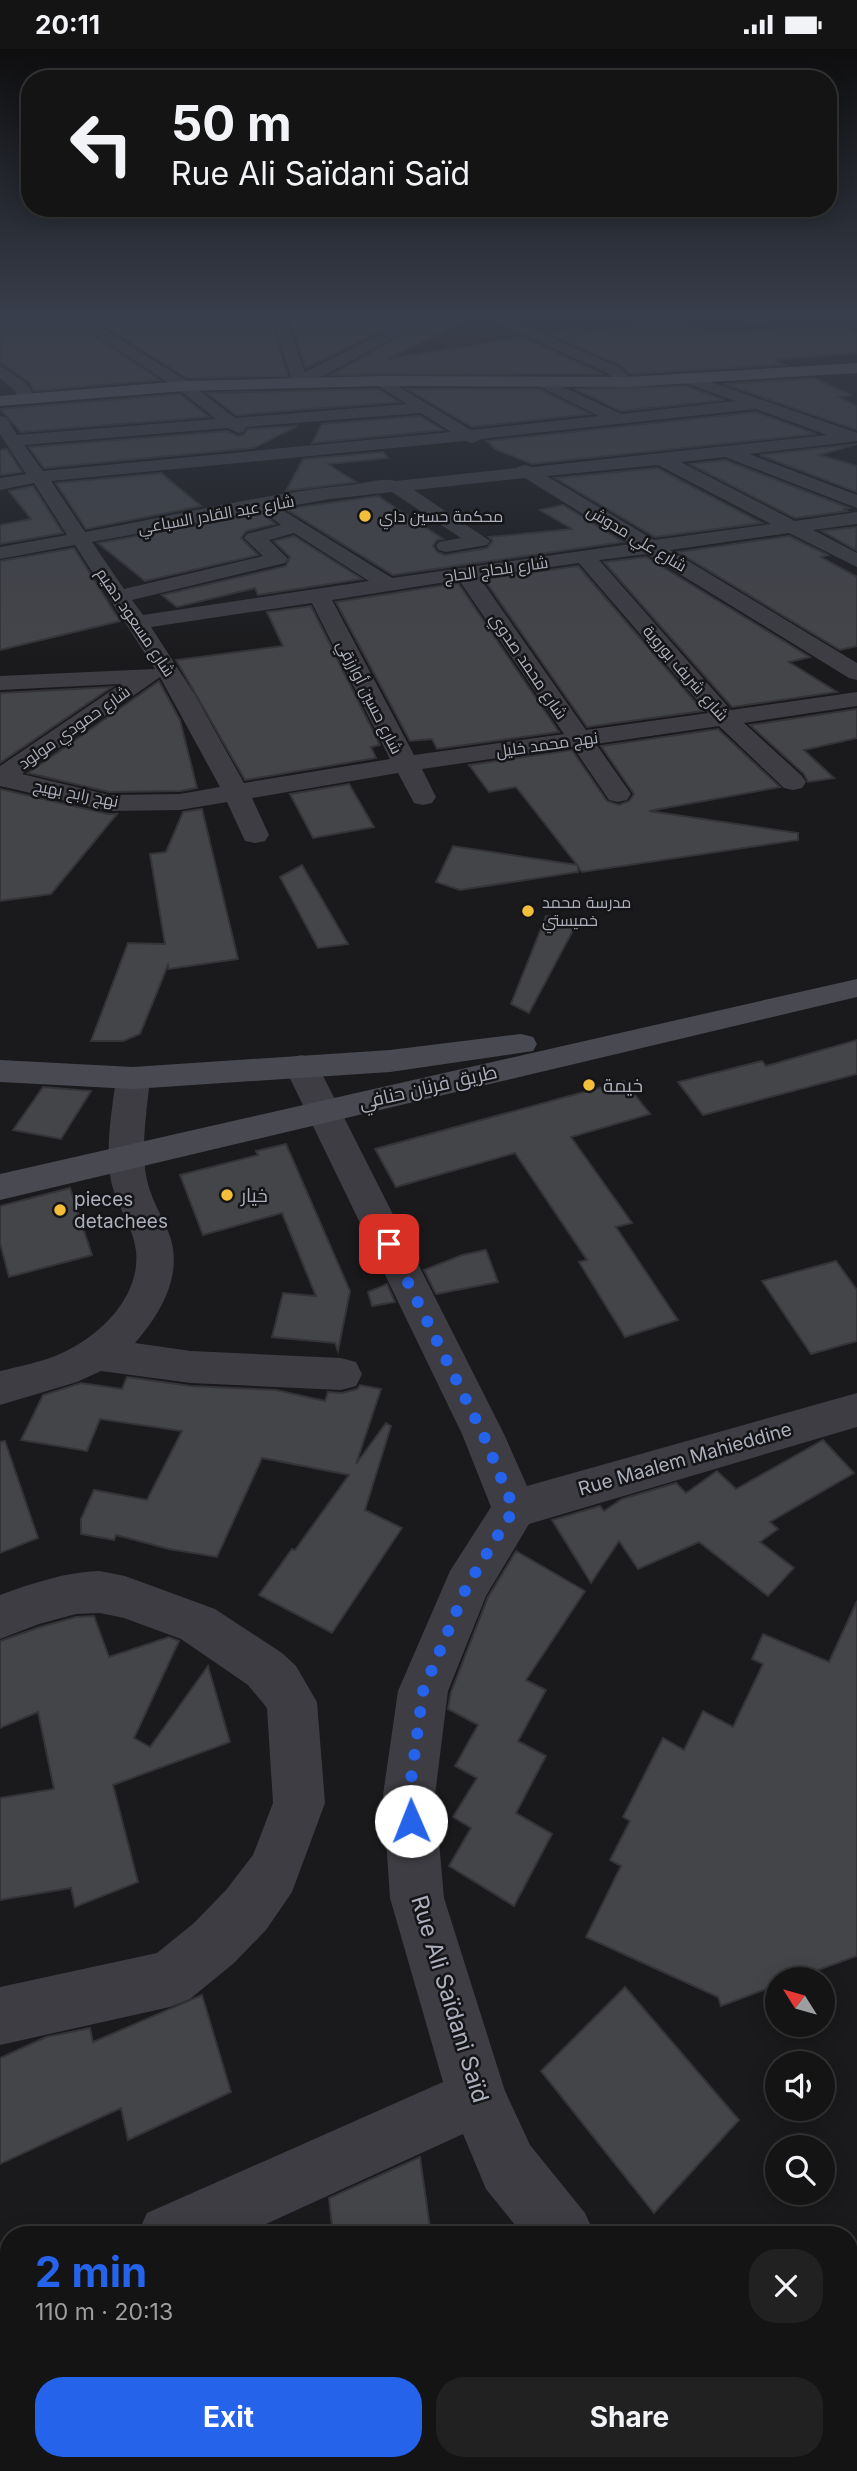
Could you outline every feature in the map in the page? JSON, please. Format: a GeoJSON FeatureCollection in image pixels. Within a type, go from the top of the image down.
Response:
{"type":"FeatureCollection","features":[{"type":"Feature","properties":{"kind":"main road","name":"طريق فرنان حنافي"},"geometry":{"type":"LineString","coordinates":[[0,1071],[133,1079],[390,1061],[524,1044],[857,969]]}},
{"type":"Feature","properties":{"kind":"main road","name":"طريق فرنان حنافي"},"geometry":{"type":"LineString","coordinates":[[0,1187],[857,988]]}},
{"type":"Feature","properties":{"kind":"street","name":"شارع مسعود دهيم"},"geometry":{"type":"LineString","coordinates":[[8,431],[32,473],[39,477],[120,596],[160,674],[236,791],[255,835]]}},
{"type":"Feature","properties":{"kind":"street"},"geometry":{"type":"LineString","coordinates":[[15,440],[121,431]]}},
{"type":"Feature","properties":{"kind":"street"},"geometry":{"type":"LineString","coordinates":[[239,431],[282,468]]}},
{"type":"Feature","properties":{"kind":"street","name":"شارع علي مدوش"},"geometry":{"type":"LineString","coordinates":[[462,431],[857,673]]}},
{"type":"Feature","properties":{"kind":"street"},"geometry":{"type":"LineString","coordinates":[[0,484],[39,477],[282,468],[469,435],[506,431]]}},
{"type":"Feature","properties":{"kind":"street"},"geometry":{"type":"LineString","coordinates":[[834,431],[854,438]]}},
{"type":"Feature","properties":{"kind":"street","name":"شارع عبد القادر السباعي"},"geometry":{"type":"LineString","coordinates":[[0,553],[330,493],[529,474],[666,451],[695,455],[854,438]]}},
{"type":"Feature","properties":{"kind":"street"},"geometry":{"type":"LineString","coordinates":[[666,451],[790,526],[857,561]]}},
{"type":"Feature","properties":{"kind":"street"},"geometry":{"type":"LineString","coordinates":[[727,452],[857,502]]}},
{"type":"Feature","properties":{"kind":"street"},"geometry":{"type":"LineString","coordinates":[[282,468],[265,506],[389,585]]}},
{"type":"Feature","properties":{"kind":"street","name":"شارع عبد القادر السباعي"},"geometry":{"type":"LineString","coordinates":[[282,468],[315,468]]}},
{"type":"Feature","properties":{"kind":"street"},"geometry":{"type":"LineString","coordinates":[[0,470],[39,477]]}},
{"type":"Feature","properties":{"kind":"street","name":"شارع عبد القادر السباعي"},"geometry":{"type":"LineString","coordinates":[[342,474],[395,486],[480,541],[446,547]]}},
{"type":"Feature","properties":{"kind":"street","name":"شارع بلحاج الحاج"},"geometry":{"type":"LineString","coordinates":[[135,623],[857,518]]}},
{"type":"Feature","properties":{"kind":"street"},"geometry":{"type":"LineString","coordinates":[[120,596],[278,559],[254,538],[296,527]]}},
{"type":"Feature","properties":{"kind":"street","name":"شارع شريف بوروية"},"geometry":{"type":"LineString","coordinates":[[585,557],[725,718],[793,782]]}},
{"type":"Feature","properties":{"kind":"street","name":"شارع محمد صدوي"},"geometry":{"type":"LineString","coordinates":[[465,573],[618,794]]}},
{"type":"Feature","properties":{"kind":"street","name":"شارع حسين أوارزقي"},"geometry":{"type":"LineString","coordinates":[[319,596],[423,797]]}},
{"type":"Feature","properties":{"kind":"street"},"geometry":{"type":"LineString","coordinates":[[0,683],[160,674]]}},
{"type":"Feature","properties":{"kind":"street","name":"شارع حمودي مولود"},"geometry":{"type":"LineString","coordinates":[[1,777],[160,674]]}},
{"type":"Feature","properties":{"kind":"street","name":"نهج محمد خليل"},"geometry":{"type":"LineString","coordinates":[[236,791],[857,698]]}},
{"type":"Feature","properties":{"kind":"street","name":"نهج رابح بهيج"},"geometry":{"type":"LineString","coordinates":[[1,777],[110,803],[180,802],[236,791]]}},
{"type":"Feature","properties":{"kind":"street"},"geometry":{"type":"LineString","coordinates":[[301,1066],[483,1434],[514,1509]]}},
{"type":"Feature","properties":{"kind":"street"},"geometry":{"type":"LineString","coordinates":[[0,1388],[44,1375],[96,1354],[125,1328],[145,1299],[155,1273],[155,1251],[129,1183],[126,1157],[133,1079]]}},
{"type":"Feature","properties":{"kind":"street"},"geometry":{"type":"LineString","coordinates":[[96,1354],[191,1367],[341,1374]]}},
{"type":"Feature","properties":{"kind":"street","name":"Rue Maalem Mahieddine"},"geometry":{"type":"LineString","coordinates":[[514,1509],[857,1409]]}},
{"type":"Feature","properties":{"kind":"street","name":"Rue Ali Saïdani Saïd"},"geometry":{"type":"LineString","coordinates":[[514,1509],[467,1586],[423,1691],[409,1795],[417,1898],[477,2097],[508,2167],[556,2226]]}},
{"type":"Feature","properties":{"kind":"street"},"geometry":{"type":"LineString","coordinates":[[0,1617],[63,1596],[100,1592],[125,1597],[198,1624],[265,1669],[279,1682],[292,1702],[299,1803],[273,1873],[246,1910],[214,1943],[170,1979],[0,2016]]}},
{"type":"Feature","properties":{"kind":"street"},"geometry":{"type":"LineString","coordinates":[[189,2226],[477,2097]]}},
{"type":"Feature","properties":{"kind":"building"},"geometry":{"type":"Polygon","coordinates":[[[227,431],[238,436],[244,435],[247,431],[287,431],[254,448],[44,468],[29,447],[227,431]]]}},
{"type":"Feature","properties":{"kind":"building"},"geometry":{"type":"Polygon","coordinates":[[[318,431],[433,431],[312,443],[318,431]]]}},
{"type":"Feature","properties":{"kind":"building"},"geometry":{"type":"Polygon","coordinates":[[[580,431],[808,431],[816,434],[532,464],[495,449],[487,441],[580,431]]]}},
{"type":"Feature","properties":{"kind":"building"},"geometry":{"type":"Polygon","coordinates":[[[857,444],[819,455],[857,466],[857,492],[760,455],[857,444]]]}},
{"type":"Feature","properties":{"kind":"building"},"geometry":{"type":"Polygon","coordinates":[[[7,449],[22,472],[0,475],[0,450],[7,449]]]}},
{"type":"Feature","properties":{"kind":"building"},"geometry":{"type":"Polygon","coordinates":[[[383,452],[388,458],[328,464],[356,482],[286,491],[303,459],[383,452]]]}},
{"type":"Feature","properties":{"kind":"building"},"geometry":{"type":"Polygon","coordinates":[[[725,460],[849,508],[844,509],[847,511],[795,518],[690,464],[725,460]]]}},
{"type":"Feature","properties":{"kind":"building"},"geometry":{"type":"Polygon","coordinates":[[[657,468],[762,523],[655,537],[555,478],[657,468]]]}},
{"type":"Feature","properties":{"kind":"building"},"geometry":{"type":"Polygon","coordinates":[[[161,473],[201,506],[86,529],[56,483],[161,473]]]}},
{"type":"Feature","properties":{"kind":"building"},"geometry":{"type":"Polygon","coordinates":[[[33,486],[63,533],[0,544],[0,525],[31,519],[9,491],[33,486]]]}},
{"type":"Feature","properties":{"kind":"building"},"geometry":{"type":"Polygon","coordinates":[[[378,496],[443,539],[437,540],[433,546],[437,552],[445,555],[487,548],[493,541],[489,537],[572,529],[540,510],[563,505],[623,542],[393,575],[286,509],[378,496]]]}},
{"type":"Feature","properties":{"kind":"building"},"geometry":{"type":"Polygon","coordinates":[[[263,513],[275,524],[246,531],[241,538],[258,555],[145,581],[98,543],[263,513]]]}},
{"type":"Feature","properties":{"kind":"building"},"geometry":{"type":"Polygon","coordinates":[[[857,527],[856,550],[822,531],[857,527]]]}},
{"type":"Feature","properties":{"kind":"building"},"geometry":{"type":"Polygon","coordinates":[[[294,536],[362,579],[258,595],[255,588],[177,607],[162,595],[286,566],[290,557],[274,541],[294,536]]]}},
{"type":"Feature","properties":{"kind":"building"},"geometry":{"type":"Polygon","coordinates":[[[789,536],[828,555],[821,557],[857,577],[857,646],[840,650],[678,552],[789,536]]]}},
{"type":"Feature","properties":{"kind":"building"},"geometry":{"type":"Polygon","coordinates":[[[74,548],[120,621],[0,650],[0,561],[74,548]]]}},
{"type":"Feature","properties":{"kind":"building"},"geometry":{"type":"Polygon","coordinates":[[[646,557],[810,657],[789,662],[837,692],[732,707],[604,562],[646,557]]]}},
{"type":"Feature","properties":{"kind":"building"},"geometry":{"type":"Polygon","coordinates":[[[578,566],[703,711],[587,727],[484,579],[578,566]]]}},
{"type":"Feature","properties":{"kind":"building"},"geometry":{"type":"Polygon","coordinates":[[[458,583],[559,732],[437,749],[432,739],[410,741],[336,602],[458,583]]]}},
{"type":"Feature","properties":{"kind":"building"},"geometry":{"type":"Polygon","coordinates":[[[311,606],[380,745],[371,747],[376,758],[245,780],[176,660],[283,646],[267,612],[311,606]]]}},
{"type":"Feature","properties":{"kind":"building"},"geometry":{"type":"Polygon","coordinates":[[[159,681],[180,720],[197,788],[180,791],[109,792],[28,773],[159,681]]]}},
{"type":"Feature","properties":{"kind":"building"},"geometry":{"type":"Polygon","coordinates":[[[112,687],[0,763],[0,693],[112,687]]]}},
{"type":"Feature","properties":{"kind":"building"},"geometry":{"type":"Polygon","coordinates":[[[857,709],[857,738],[804,750],[834,778],[808,782],[804,774],[750,725],[857,709]]]}},
{"type":"Feature","properties":{"kind":"building"},"geometry":{"type":"Polygon","coordinates":[[[718,729],[780,787],[649,811],[798,833],[798,840],[582,872],[578,867],[578,872],[460,890],[436,882],[453,846],[577,865],[516,787],[489,792],[469,765],[572,750],[607,801],[619,805],[629,801],[634,794],[601,746],[718,729]]]}},
{"type":"Feature","properties":{"kind":"building"},"geometry":{"type":"Polygon","coordinates":[[[349,784],[374,827],[313,838],[290,794],[349,784]]]}},
{"type":"Feature","properties":{"kind":"building"},"geometry":{"type":"Polygon","coordinates":[[[0,789],[117,814],[51,894],[0,901],[0,789]]]}},
{"type":"Feature","properties":{"kind":"building"},"geometry":{"type":"Polygon","coordinates":[[[202,809],[238,959],[169,969],[168,965],[140,1034],[123,1041],[91,1041],[128,943],[165,944],[150,854],[166,852],[183,812],[202,809]]]}},
{"type":"Feature","properties":{"kind":"building"},"geometry":{"type":"Polygon","coordinates":[[[302,865],[348,944],[318,948],[280,877],[302,865]]]}},
{"type":"Feature","properties":{"kind":"building"},"geometry":{"type":"Polygon","coordinates":[[[546,916],[578,921],[529,1013],[511,1004],[546,916]]]}},
{"type":"Feature","properties":{"kind":"building"},"geometry":{"type":"Polygon","coordinates":[[[857,1040],[857,1074],[703,1115],[678,1082],[762,1061],[766,1066],[857,1040]]]}},
{"type":"Feature","properties":{"kind":"building"},"geometry":{"type":"Polygon","coordinates":[[[624,1081],[650,1114],[571,1137],[632,1223],[616,1227],[678,1320],[625,1337],[579,1262],[587,1260],[515,1153],[396,1187],[375,1149],[624,1081]]]}},
{"type":"Feature","properties":{"kind":"building"},"geometry":{"type":"Polygon","coordinates":[[[43,1087],[91,1091],[61,1139],[13,1130],[43,1087]]]}},
{"type":"Feature","properties":{"kind":"building"},"geometry":{"type":"Polygon","coordinates":[[[286,1144],[350,1291],[338,1351],[335,1343],[272,1337],[283,1293],[316,1296],[282,1213],[203,1235],[180,1175],[258,1155],[256,1151],[286,1144]]]}},
{"type":"Feature","properties":{"kind":"building"},"geometry":{"type":"Polygon","coordinates":[[[70,1188],[92,1255],[9,1277],[0,1243],[0,1206],[70,1188]]]}},
{"type":"Feature","properties":{"kind":"building"},"geometry":{"type":"Polygon","coordinates":[[[486,1250],[498,1282],[436,1294],[424,1270],[462,1255],[486,1250]]]}},
{"type":"Feature","properties":{"kind":"building"},"geometry":{"type":"Polygon","coordinates":[[[836,1261],[857,1290],[857,1341],[811,1354],[762,1281],[836,1261]]]}},
{"type":"Feature","properties":{"kind":"building"},"geometry":{"type":"Polygon","coordinates":[[[387,1284],[395,1302],[372,1306],[368,1292],[387,1284]]]}},
{"type":"Feature","properties":{"kind":"building"},"geometry":{"type":"Polygon","coordinates":[[[127,1377],[191,1386],[276,1390],[325,1401],[328,1392],[342,1393],[357,1389],[360,1385],[381,1389],[356,1464],[386,1423],[391,1426],[365,1510],[402,1528],[332,1633],[259,1595],[349,1475],[262,1458],[217,1557],[169,1549],[116,1535],[114,1540],[81,1534],[81,1519],[94,1490],[147,1500],[182,1431],[100,1419],[87,1451],[21,1440],[43,1395],[81,1383],[122,1389],[127,1377]]]}},
{"type":"Feature","properties":{"kind":"building"},"geometry":{"type":"Polygon","coordinates":[[[823,1440],[854,1473],[770,1522],[778,1529],[760,1542],[794,1568],[768,1596],[699,1542],[638,1569],[619,1541],[591,1583],[552,1520],[600,1506],[604,1511],[622,1499],[676,1483],[686,1493],[717,1471],[736,1489],[823,1440]]]}},
{"type":"Feature","properties":{"kind":"building"},"geometry":{"type":"Polygon","coordinates":[[[5,1441],[38,1538],[0,1553],[0,1442],[5,1441]]]}},
{"type":"Feature","properties":{"kind":"building"},"geometry":{"type":"Polygon","coordinates":[[[516,1551],[585,1591],[526,1680],[546,1690],[518,1741],[546,1756],[516,1813],[552,1834],[514,1906],[449,1866],[471,1828],[453,1817],[477,1778],[455,1766],[478,1725],[448,1709],[451,1692],[488,1597],[516,1551]]]}},
{"type":"Feature","properties":{"kind":"building"},"geometry":{"type":"Polygon","coordinates":[[[857,1601],[857,1956],[826,1967],[765,1967],[765,1990],[721,2006],[718,1997],[586,1937],[621,1866],[610,1860],[630,1821],[623,1817],[663,1738],[684,1750],[703,1711],[733,1727],[763,1664],[752,1659],[763,1634],[829,1662],[857,1601]]]}},
{"type":"Feature","properties":{"kind":"building"},"geometry":{"type":"Polygon","coordinates":[[[94,1616],[109,1657],[169,1637],[179,1641],[134,1738],[150,1747],[208,1666],[230,1742],[113,1785],[138,1882],[75,1907],[71,1888],[0,1900],[0,1798],[54,1789],[38,1712],[0,1728],[0,1641],[76,1617],[94,1616]]]}},
{"type":"Feature","properties":{"kind":"building"},"geometry":{"type":"Polygon","coordinates":[[[625,1987],[739,2120],[654,2213],[541,2071],[625,1987]]]}},
{"type":"Feature","properties":{"kind":"building"},"geometry":{"type":"Polygon","coordinates":[[[202,1995],[231,2092],[128,2140],[121,2108],[0,2164],[0,2058],[46,2037],[90,2028],[93,2042],[202,1995]]]}},
{"type":"Feature","properties":{"kind":"building"},"geometry":{"type":"Polygon","coordinates":[[[420,2157],[430,2226],[332,2226],[329,2198],[420,2157]]]}},
{"type":"Feature","properties":{"kind":"place","name":"محكمة حسين داي"},"geometry":{"type":"Point","coordinates":[365,516]}},
{"type":"Feature","properties":{"kind":"place","name":"مدرسة محمد خميستي"},"geometry":{"type":"Point","coordinates":[528,911]}},
{"type":"Feature","properties":{"kind":"place","name":"خيمة"},"geometry":{"type":"Point","coordinates":[589,1085]}},
{"type":"Feature","properties":{"kind":"place","name":"خيار"},"geometry":{"type":"Point","coordinates":[227,1195]}},
{"type":"Feature","properties":{"kind":"place","name":"pieces detachees"},"geometry":{"type":"Point","coordinates":[60,1210]}},
{"type":"Feature","properties":{"kind":"route"},"geometry":{"type":"LineString","coordinates":[[389,1244],[483,1434],[514,1509],[467,1586],[423,1691],[409,1795],[411,1821]]}}]}
